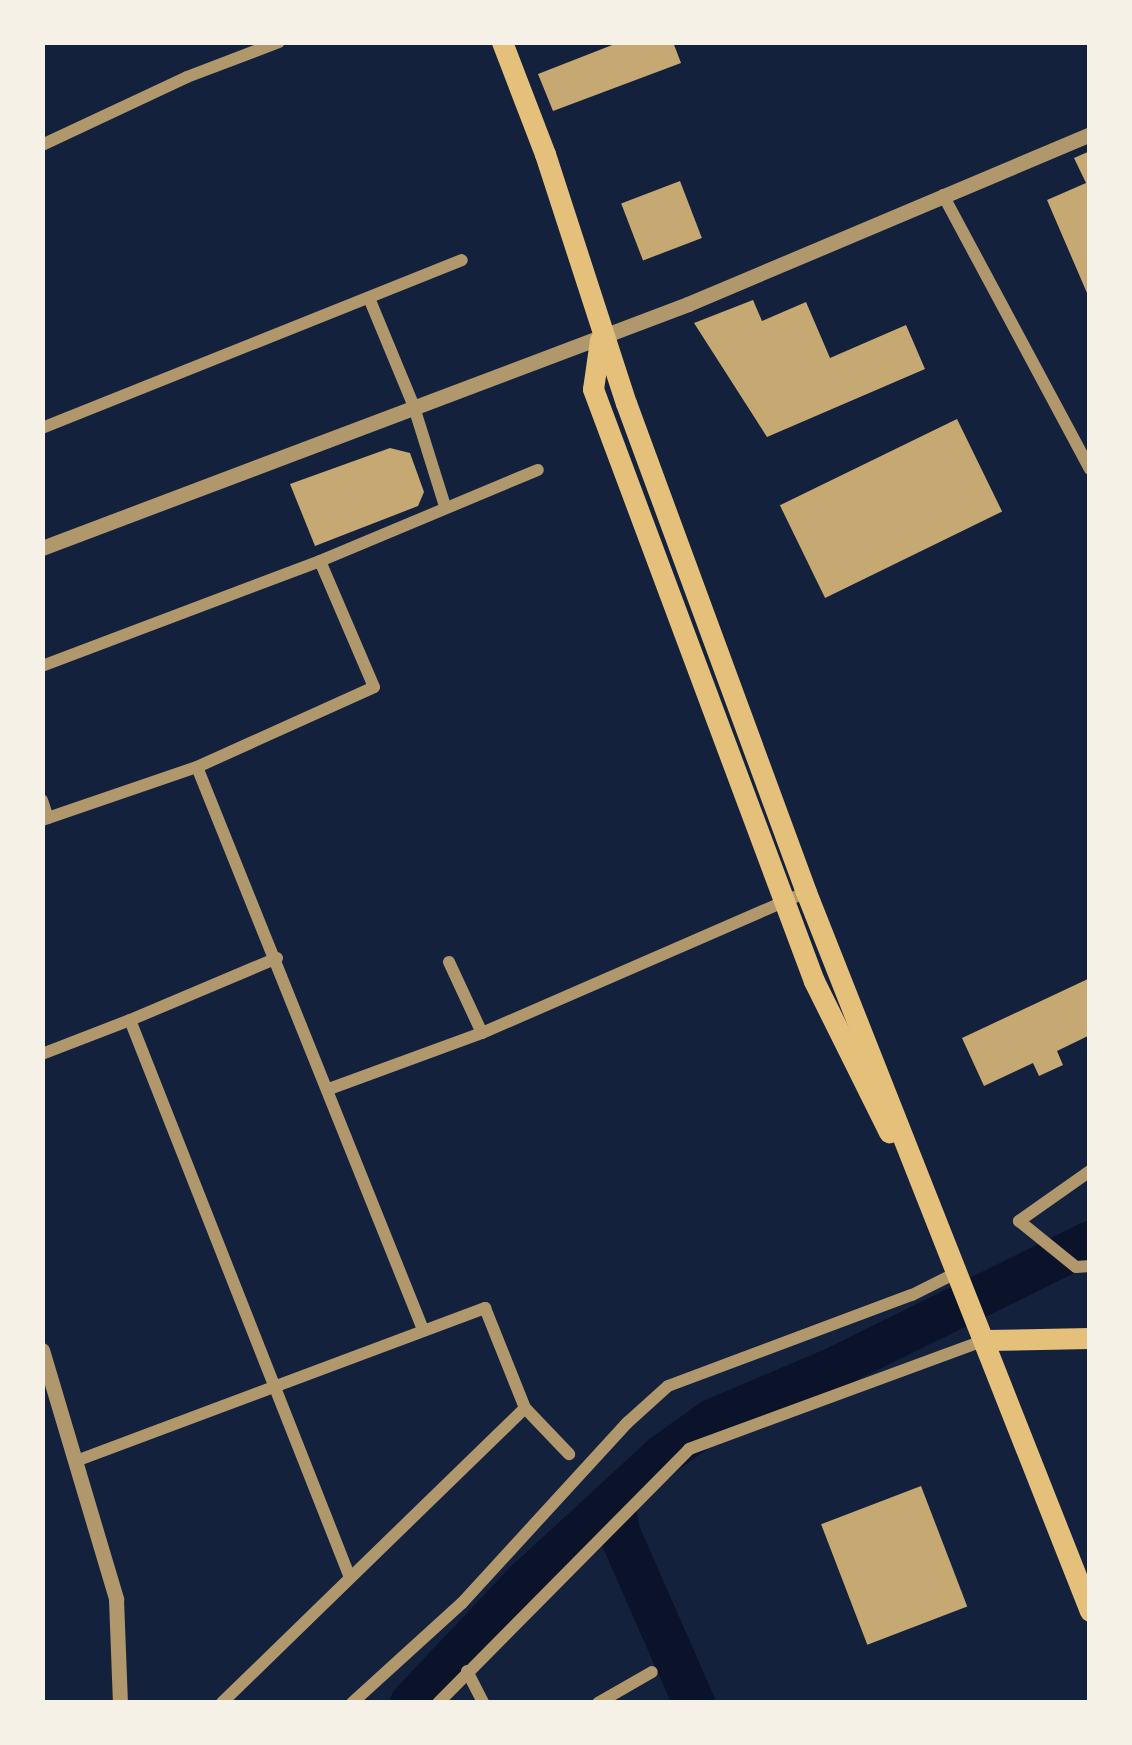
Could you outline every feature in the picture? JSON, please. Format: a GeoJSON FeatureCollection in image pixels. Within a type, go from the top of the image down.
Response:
{"type":"FeatureCollection","features":[{"type":"Feature","properties":{"kind":"highway"},"geometry":{"type":"LineString","coordinates":[[502,42],[560,198],[602,333],[806,892],[1090,1611]]}},
{"type":"Feature","properties":{"kind":"highway"},"geometry":{"type":"LineString","coordinates":[[602,333],[593,389],[814,982],[954,1263]]}},
{"type":"Feature","properties":{"kind":"highway"},"geometry":{"type":"LineString","coordinates":[[984,1333],[1090,1338]]}},
{"type":"Feature","properties":{"kind":"street"},"geometry":{"type":"LineString","coordinates":[[42,145],[187,77],[279,42]]}},
{"type":"Feature","properties":{"kind":"street"},"geometry":{"type":"LineString","coordinates":[[42,548],[412,404],[688,304],[1090,134]]}},
{"type":"Feature","properties":{"kind":"street"},"geometry":{"type":"LineString","coordinates":[[943,195],[1090,469]]}},
{"type":"Feature","properties":{"kind":"street"},"geometry":{"type":"LineString","coordinates":[[42,428],[462,260]]}},
{"type":"Feature","properties":{"kind":"street"},"geometry":{"type":"LineString","coordinates":[[369,298],[412,404],[445,506]]}},
{"type":"Feature","properties":{"kind":"street"},"geometry":{"type":"LineString","coordinates":[[42,666],[320,561],[538,470]]}},
{"type":"Feature","properties":{"kind":"street"},"geometry":{"type":"LineString","coordinates":[[42,800],[45,819],[197,767],[374,687],[320,561]]}},
{"type":"Feature","properties":{"kind":"street"},"geometry":{"type":"LineString","coordinates":[[197,767],[422,1327]]}},
{"type":"Feature","properties":{"kind":"street"},"geometry":{"type":"LineString","coordinates":[[328,1089],[482,1033],[806,892]]}},
{"type":"Feature","properties":{"kind":"street"},"geometry":{"type":"LineString","coordinates":[[42,1054],[277,958]]}},
{"type":"Feature","properties":{"kind":"street"},"geometry":{"type":"LineString","coordinates":[[449,962],[482,1033]]}},
{"type":"Feature","properties":{"kind":"street"},"geometry":{"type":"LineString","coordinates":[[130,1020],[349,1574]]}},
{"type":"Feature","properties":{"kind":"street"},"geometry":{"type":"LineString","coordinates":[[1090,1171],[1019,1221],[1076,1268],[1090,1265]]}},
{"type":"Feature","properties":{"kind":"street"},"geometry":{"type":"LineString","coordinates":[[352,1703],[462,1603],[668,1386],[912,1295],[954,1263]]}},
{"type":"Feature","properties":{"kind":"street"},"geometry":{"type":"LineString","coordinates":[[76,1461],[275,1389],[422,1327],[485,1308],[525,1408],[568,1454]]}},
{"type":"Feature","properties":{"kind":"street"},"geometry":{"type":"LineString","coordinates":[[438,1703],[689,1449],[984,1333]]}},
{"type":"Feature","properties":{"kind":"street"},"geometry":{"type":"LineString","coordinates":[[42,1350],[116,1600],[120,1703]]}},
{"type":"Feature","properties":{"kind":"street"},"geometry":{"type":"LineString","coordinates":[[222,1703],[349,1574],[525,1408]]}},
{"type":"Feature","properties":{"kind":"street"},"geometry":{"type":"LineString","coordinates":[[467,1671],[483,1703]]}},
{"type":"Feature","properties":{"kind":"street"},"geometry":{"type":"LineString","coordinates":[[598,1703],[652,1672]]}},
{"type":"Feature","properties":{"kind":"building"},"geometry":{"type":"Polygon","coordinates":[[[620,42],[673,42],[681,63],[553,111],[538,74],[620,42]]]}},
{"type":"Feature","properties":{"kind":"building"},"geometry":{"type":"Polygon","coordinates":[[[1090,151],[1090,300],[1047,200],[1086,183],[1074,158],[1090,151]]]}},
{"type":"Feature","properties":{"kind":"building"},"geometry":{"type":"Polygon","coordinates":[[[680,181],[702,238],[643,261],[621,204],[680,181]]]}},
{"type":"Feature","properties":{"kind":"building"},"geometry":{"type":"Polygon","coordinates":[[[753,300],[762,321],[806,302],[830,358],[906,325],[925,369],[767,437],[694,323],[753,300]]]}},
{"type":"Feature","properties":{"kind":"building"},"geometry":{"type":"Polygon","coordinates":[[[957,419],[1002,512],[825,598],[780,505],[957,419]]]}},
{"type":"Feature","properties":{"kind":"building"},"geometry":{"type":"Polygon","coordinates":[[[390,448],[410,453],[424,492],[418,506],[315,546],[290,484],[390,448]]]}},
{"type":"Feature","properties":{"kind":"building"},"geometry":{"type":"Polygon","coordinates":[[[1090,978],[1090,1035],[1057,1051],[1063,1065],[1039,1076],[1033,1063],[984,1086],[962,1038],[1090,978]]]}},
{"type":"Feature","properties":{"kind":"building"},"geometry":{"type":"Polygon","coordinates":[[[921,1486],[967,1606],[867,1645],[821,1524],[921,1486]]]}},
{"type":"Feature","properties":{"kind":"waterway"},"geometry":{"type":"LineString","coordinates":[[411,1703],[524,1583],[663,1455],[712,1420],[830,1370],[1090,1242]]}},
{"type":"Feature","properties":{"kind":"waterway"},"geometry":{"type":"LineString","coordinates":[[614,1501],[619,1532],[694,1703]]}}]}
